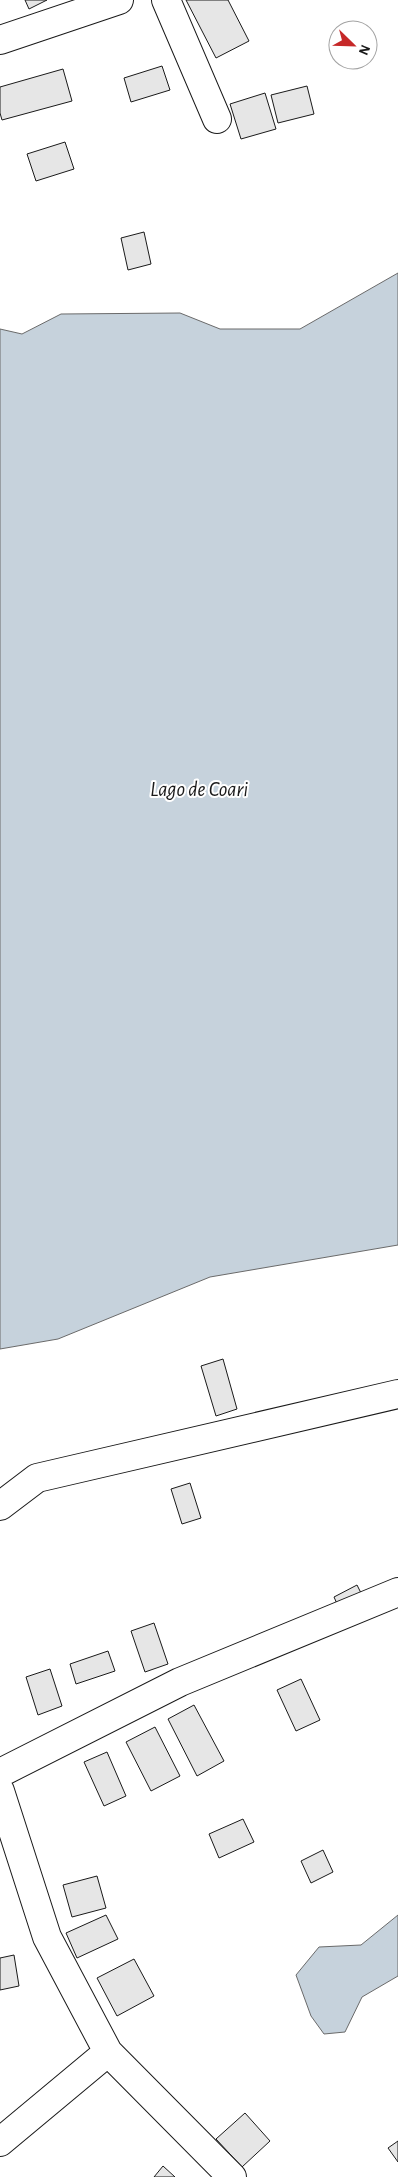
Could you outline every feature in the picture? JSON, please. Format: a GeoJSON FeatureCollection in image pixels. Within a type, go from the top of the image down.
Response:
{"type":"FeatureCollection","features":[{"type":"Feature","properties":{"kind":"street"},"geometry":{"type":"LineString","coordinates":[[0,40],[119,0]]}},
{"type":"Feature","properties":{"kind":"street"},"geometry":{"type":"LineString","coordinates":[[166,0],[218,119]]}},
{"type":"Feature","properties":{"kind":"street"},"geometry":{"type":"LineString","coordinates":[[0,1506],[37,1478],[398,1394]]}},
{"type":"Feature","properties":{"kind":"street"},"geometry":{"type":"LineString","coordinates":[[0,1773],[180,1682],[398,1592]]}},
{"type":"Feature","properties":{"kind":"street"},"geometry":{"type":"LineString","coordinates":[[0,1791],[47,1937],[108,2052],[232,2177]]}},
{"type":"Feature","properties":{"kind":"street"},"geometry":{"type":"LineString","coordinates":[[0,2142],[108,2052]]}},
{"type":"Feature","properties":{"kind":"water","name":"Lago de Coari"},"geometry":{"type":"Polygon","coordinates":[[[398,273],[398,1245],[210,1277],[58,1339],[0,1349],[0,329],[22,334],[61,314],[180,313],[220,329],[300,329],[398,273]]]}},
{"type":"Feature","properties":{"kind":"water"},"geometry":{"type":"Polygon","coordinates":[[[398,1915],[398,1976],[362,1997],[345,2032],[324,2034],[311,2016],[296,1975],[319,1947],[361,1945],[398,1915]]]}},
{"type":"Feature","properties":{"kind":"building"},"geometry":{"type":"Polygon","coordinates":[[[25,0],[47,0],[29,9],[25,0]]]}},
{"type":"Feature","properties":{"kind":"building"},"geometry":{"type":"Polygon","coordinates":[[[186,0],[228,0],[249,41],[216,58],[186,0]]]}},
{"type":"Feature","properties":{"kind":"building"},"geometry":{"type":"Polygon","coordinates":[[[162,66],[170,90],[131,102],[124,78],[162,66]]]}},
{"type":"Feature","properties":{"kind":"building"},"geometry":{"type":"Polygon","coordinates":[[[63,69],[72,101],[2,120],[0,113],[0,87],[63,69]]]}},
{"type":"Feature","properties":{"kind":"building"},"geometry":{"type":"Polygon","coordinates":[[[307,86],[314,114],[278,123],[271,95],[307,86]]]}},
{"type":"Feature","properties":{"kind":"building"},"geometry":{"type":"Polygon","coordinates":[[[265,93],[276,129],[241,139],[230,104],[265,93]]]}},
{"type":"Feature","properties":{"kind":"building"},"geometry":{"type":"Polygon","coordinates":[[[65,142],[74,169],[36,181],[27,154],[65,142]]]}},
{"type":"Feature","properties":{"kind":"building"},"geometry":{"type":"Polygon","coordinates":[[[144,232],[151,264],[128,270],[121,238],[144,232]]]}},
{"type":"Feature","properties":{"kind":"building"},"geometry":{"type":"Polygon","coordinates":[[[223,1359],[237,1409],[216,1416],[201,1366],[223,1359]]]}},
{"type":"Feature","properties":{"kind":"building"},"geometry":{"type":"Polygon","coordinates":[[[190,1483],[201,1518],[182,1524],[171,1489],[190,1483]]]}},
{"type":"Feature","properties":{"kind":"building"},"geometry":{"type":"Polygon","coordinates":[[[357,1585],[366,1603],[342,1615],[334,1597],[357,1585]]]}},
{"type":"Feature","properties":{"kind":"building"},"geometry":{"type":"Polygon","coordinates":[[[154,1623],[168,1664],[145,1672],[131,1631],[154,1623]]]}},
{"type":"Feature","properties":{"kind":"building"},"geometry":{"type":"Polygon","coordinates":[[[108,1651],[115,1671],[76,1684],[70,1664],[108,1651]]]}},
{"type":"Feature","properties":{"kind":"building"},"geometry":{"type":"Polygon","coordinates":[[[50,1669],[62,1706],[38,1715],[26,1677],[50,1669]]]}},
{"type":"Feature","properties":{"kind":"building"},"geometry":{"type":"Polygon","coordinates":[[[301,1679],[320,1720],[296,1731],[277,1690],[301,1679]]]}},
{"type":"Feature","properties":{"kind":"building"},"geometry":{"type":"Polygon","coordinates":[[[194,1705],[224,1761],[197,1776],[168,1719],[194,1705]]]}},
{"type":"Feature","properties":{"kind":"building"},"geometry":{"type":"Polygon","coordinates":[[[155,1727],[180,1776],[151,1791],[126,1742],[155,1727]]]}},
{"type":"Feature","properties":{"kind":"building"},"geometry":{"type":"Polygon","coordinates":[[[107,1752],[126,1796],[104,1806],[84,1762],[107,1752]]]}},
{"type":"Feature","properties":{"kind":"building"},"geometry":{"type":"Polygon","coordinates":[[[243,1819],[254,1842],[219,1858],[209,1834],[243,1819]]]}},
{"type":"Feature","properties":{"kind":"building"},"geometry":{"type":"Polygon","coordinates":[[[323,1850],[333,1872],[311,1883],[301,1861],[323,1850]]]}},
{"type":"Feature","properties":{"kind":"building"},"geometry":{"type":"Polygon","coordinates":[[[97,1876],[106,1908],[72,1917],[63,1885],[97,1876]]]}},
{"type":"Feature","properties":{"kind":"building"},"geometry":{"type":"Polygon","coordinates":[[[106,1915],[118,1939],[77,1958],[66,1933],[106,1915]]]}},
{"type":"Feature","properties":{"kind":"building"},"geometry":{"type":"Polygon","coordinates":[[[14,1955],[19,1986],[0,1990],[0,1958],[14,1955]]]}},
{"type":"Feature","properties":{"kind":"building"},"geometry":{"type":"Polygon","coordinates":[[[134,1959],[154,1996],[117,2016],[97,1978],[134,1959]]]}},
{"type":"Feature","properties":{"kind":"building"},"geometry":{"type":"Polygon","coordinates":[[[245,2113],[270,2141],[242,2167],[216,2139],[245,2113]]]}},
{"type":"Feature","properties":{"kind":"building"},"geometry":{"type":"Polygon","coordinates":[[[398,2141],[398,2162],[388,2148],[398,2141]]]}},
{"type":"Feature","properties":{"kind":"building"},"geometry":{"type":"Polygon","coordinates":[[[163,2166],[175,2177],[154,2177],[163,2166]]]}}]}
